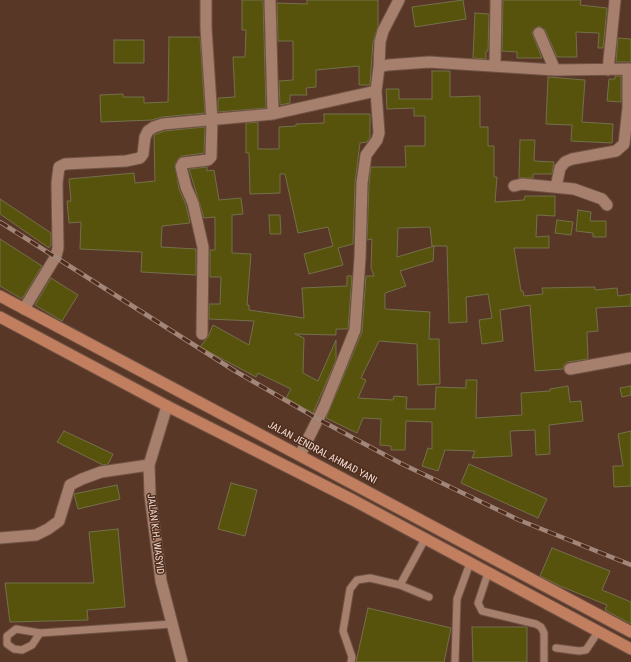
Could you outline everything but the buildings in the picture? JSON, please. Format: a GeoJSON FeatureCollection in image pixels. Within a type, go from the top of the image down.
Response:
{"type":"FeatureCollection","features":[{"type":"Feature","properties":{"kind":"highway","name":"JALAN JENDRAL AHMAD YANI"},"geometry":{"type":"LineString","coordinates":[[0,296],[631,632]]}},
{"type":"Feature","properties":{"kind":"highway"},"geometry":{"type":"LineString","coordinates":[[0,317],[167,406],[425,538],[631,649]]}},
{"type":"Feature","properties":{"kind":"street"},"geometry":{"type":"LineString","coordinates":[[202,334],[204,247],[193,203],[186,187],[181,167],[183,163],[209,159],[212,120],[206,28],[206,0]]}},
{"type":"Feature","properties":{"kind":"street"},"geometry":{"type":"LineString","coordinates":[[270,0],[273,114]]}},
{"type":"Feature","properties":{"kind":"street"},"geometry":{"type":"LineString","coordinates":[[300,455],[324,407],[355,330],[360,258],[362,183],[366,156],[377,140],[378,133],[376,91],[383,31],[399,0]]}},
{"type":"Feature","properties":{"kind":"street"},"geometry":{"type":"LineString","coordinates":[[495,65],[496,0]]}},
{"type":"Feature","properties":{"kind":"street"},"geometry":{"type":"LineString","coordinates":[[608,70],[615,0]]}},
{"type":"Feature","properties":{"kind":"street"},"geometry":{"type":"LineString","coordinates":[[539,33],[555,70]]}},
{"type":"Feature","properties":{"kind":"street"},"geometry":{"type":"LineString","coordinates":[[379,67],[429,62],[555,70],[629,69],[628,108],[624,144],[616,151],[572,159],[565,162],[560,168],[556,187]]}},
{"type":"Feature","properties":{"kind":"street"},"geometry":{"type":"LineString","coordinates":[[24,309],[56,256],[58,248],[59,167],[65,164],[126,161],[140,158],[143,154],[145,137],[148,131],[154,127],[273,114],[376,91]]}},
{"type":"Feature","properties":{"kind":"street"},"geometry":{"type":"LineString","coordinates":[[514,186],[522,184],[556,187],[588,193],[602,198],[607,205]]}},
{"type":"Feature","properties":{"kind":"street"},"geometry":{"type":"LineString","coordinates":[[570,369],[631,358]]}},
{"type":"Feature","properties":{"kind":"street","name":"JALAN K.H. WASYID"},"geometry":{"type":"LineString","coordinates":[[167,406],[149,465],[154,534],[162,581],[182,662]]}},
{"type":"Feature","properties":{"kind":"street"},"geometry":{"type":"LineString","coordinates":[[0,537],[36,534],[48,529],[59,521],[70,486],[82,479],[101,472],[149,465]]}},
{"type":"Feature","properties":{"kind":"lane"},"geometry":{"type":"LineString","coordinates":[[400,586],[425,538]]}},
{"type":"Feature","properties":{"kind":"lane"},"geometry":{"type":"LineString","coordinates":[[455,662],[457,599],[470,563]]}},
{"type":"Feature","properties":{"kind":"lane"},"geometry":{"type":"LineString","coordinates":[[488,573],[478,603],[482,611],[536,624],[542,627],[544,633],[544,662]]}},
{"type":"Feature","properties":{"kind":"lane"},"geometry":{"type":"LineString","coordinates":[[351,662],[352,657],[343,632],[350,589],[357,580],[370,578],[400,586],[428,597]]}},
{"type":"Feature","properties":{"kind":"lane"},"geometry":{"type":"LineString","coordinates":[[40,633],[172,624]]}},
{"type":"Feature","properties":{"kind":"lane"},"geometry":{"type":"LineString","coordinates":[[556,648],[579,651],[586,650],[598,632]]}},
{"type":"Feature","properties":{"kind":"railway"},"geometry":{"type":"LineString","coordinates":[[0,222],[235,371],[318,419],[400,463],[519,520],[631,565]]}}]}
